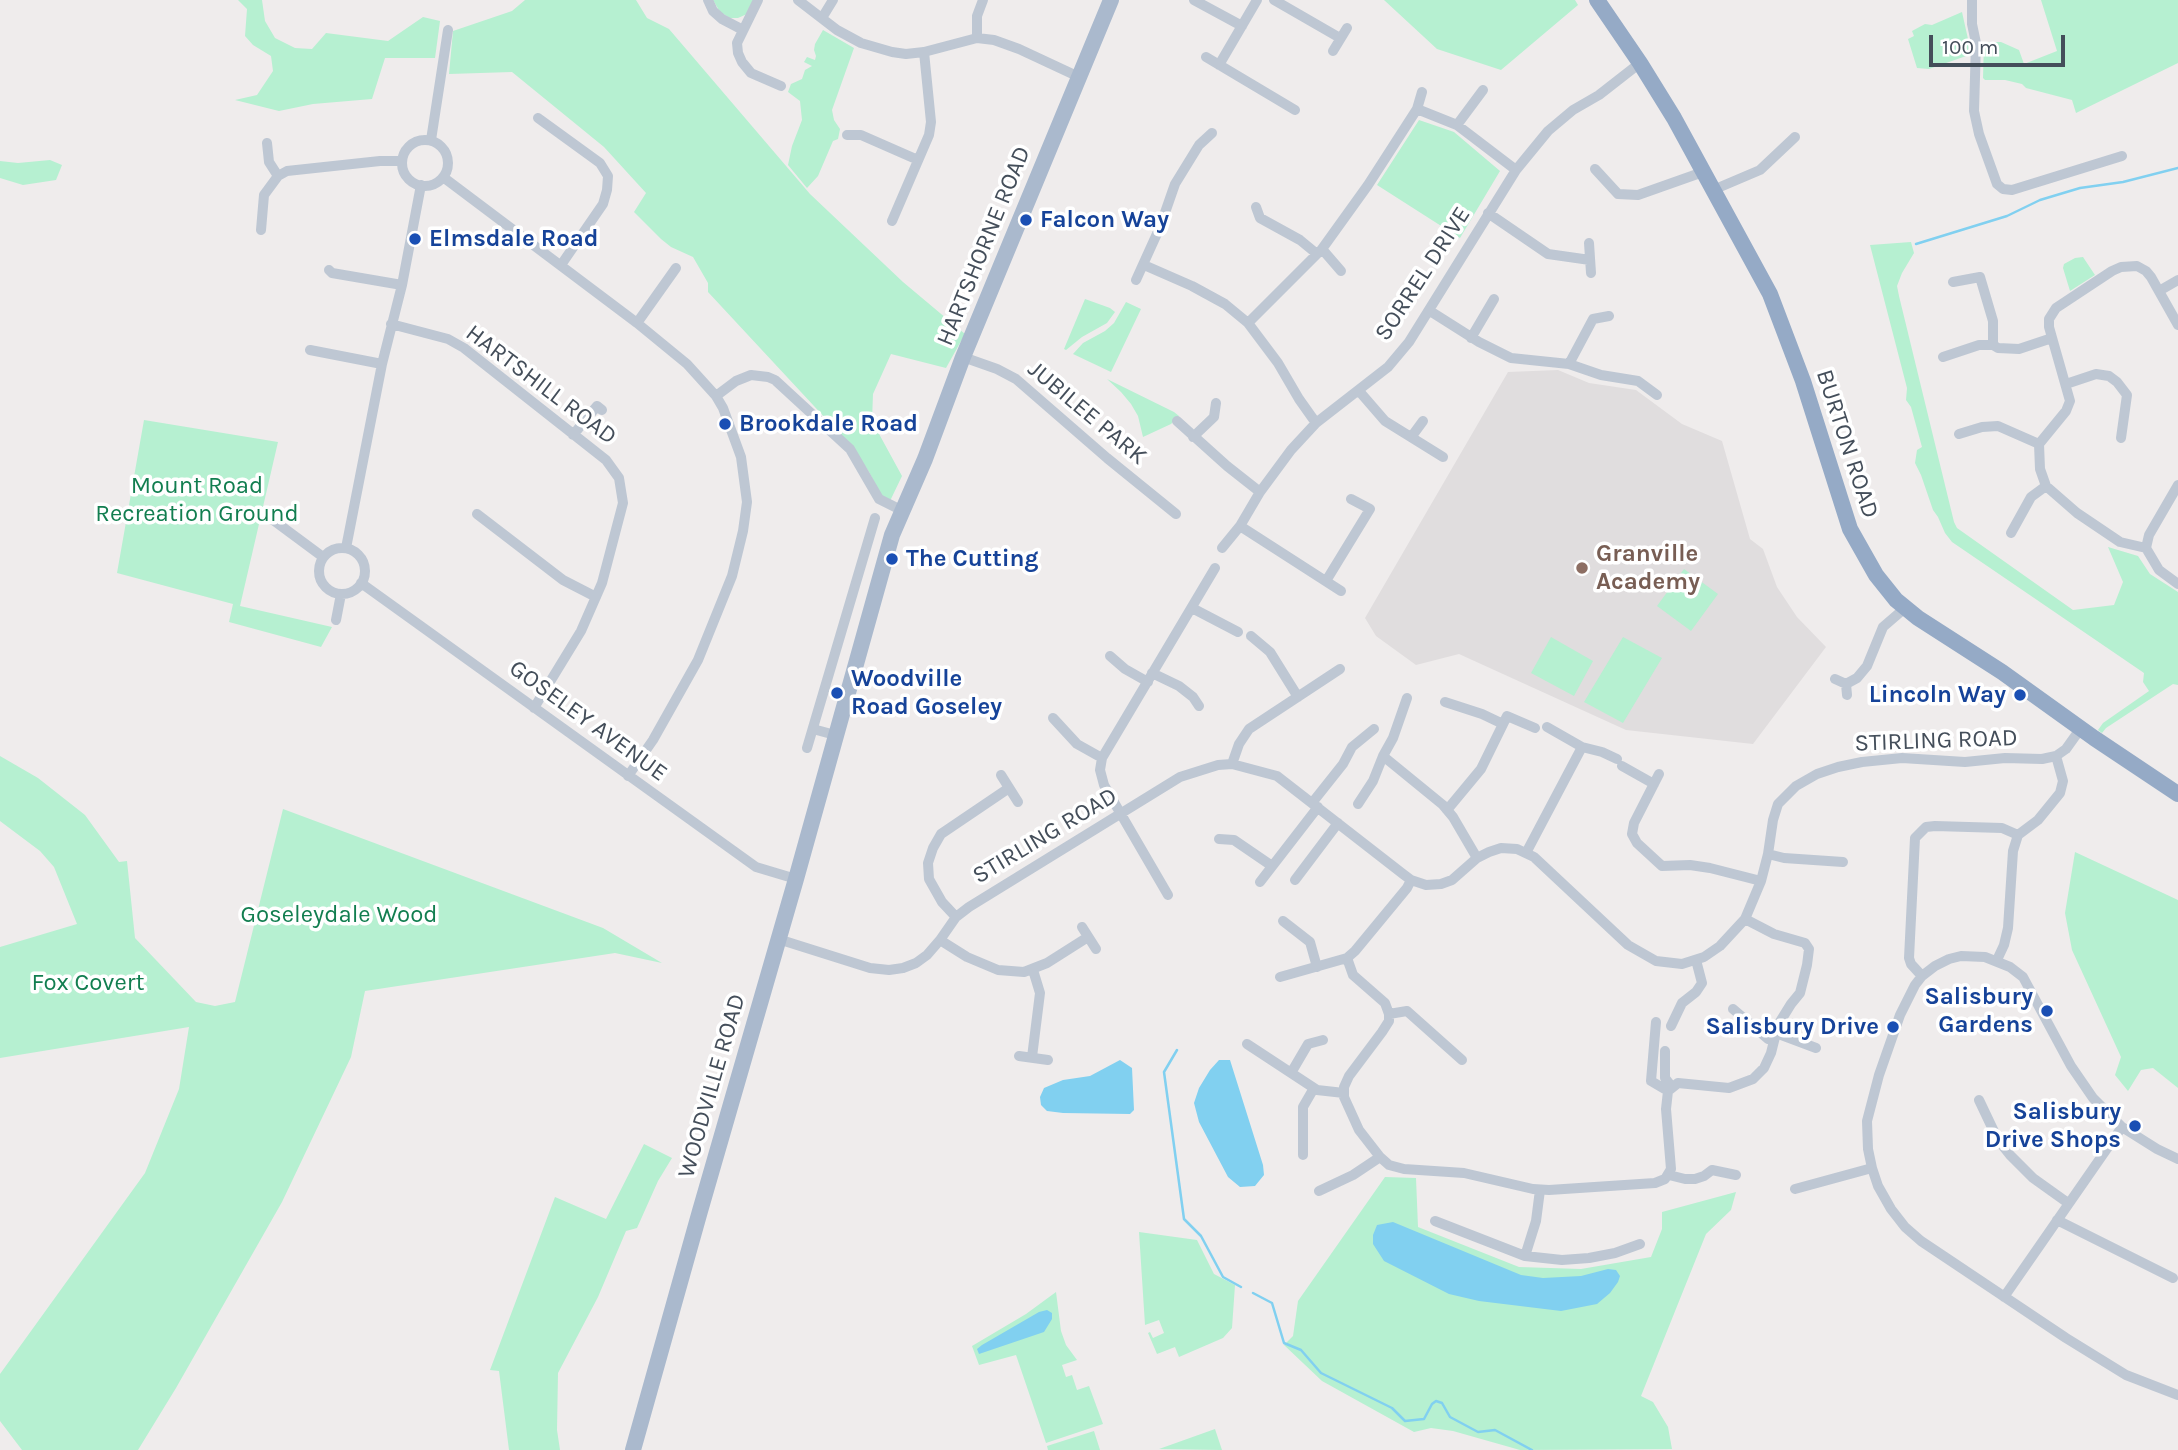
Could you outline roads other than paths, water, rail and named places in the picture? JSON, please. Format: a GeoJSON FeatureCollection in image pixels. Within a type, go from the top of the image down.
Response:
{"type":"FeatureCollection","features":[{"type":"Feature","properties":{"kind":"highway","name":"BURTON ROAD"},"geometry":{"type":"LineString","coordinates":[[1597,0],[1640,63],[1760,275],[1780,318],[1803,381],[1850,529],[1876,575],[1905,608],[2178,793]]}},
{"type":"Feature","properties":{"kind":"main road","name":"HARTSHORNE ROAD"},"geometry":{"type":"LineString","coordinates":[[901,510],[925,459],[963,357],[1111,0]]}},
{"type":"Feature","properties":{"kind":"main road","name":"WOODVILLE ROAD"},"geometry":{"type":"LineString","coordinates":[[633,1450],[901,510]]}},
{"type":"Feature","properties":{"kind":"street"},"geometry":{"type":"LineString","coordinates":[[708,0],[713,11],[722,19],[743,30]]}},
{"type":"Feature","properties":{"kind":"street"},"geometry":{"type":"LineString","coordinates":[[758,0],[737,43],[742,62],[751,73],[781,86]]}},
{"type":"Feature","properties":{"kind":"street"},"geometry":{"type":"LineString","coordinates":[[798,0],[837,30],[861,43],[899,53],[924,52],[977,38],[993,40],[1079,77]]}},
{"type":"Feature","properties":{"kind":"street"},"geometry":{"type":"LineString","coordinates":[[822,18],[833,0]]}},
{"type":"Feature","properties":{"kind":"street"},"geometry":{"type":"LineString","coordinates":[[977,38],[977,16],[983,0]]}},
{"type":"Feature","properties":{"kind":"street"},"geometry":{"type":"LineString","coordinates":[[1194,0],[1242,26]]}},
{"type":"Feature","properties":{"kind":"street"},"geometry":{"type":"LineString","coordinates":[[1219,65],[1257,0]]}},
{"type":"Feature","properties":{"kind":"street"},"geometry":{"type":"LineString","coordinates":[[1274,0],[1340,38]]}},
{"type":"Feature","properties":{"kind":"street"},"geometry":{"type":"LineString","coordinates":[[1972,0],[1972,24],[1976,43],[1976,123],[1997,184],[2003,189],[2012,190],[2122,156]]}},
{"type":"Feature","properties":{"kind":"street"},"geometry":{"type":"LineString","coordinates":[[1333,51],[1347,28]]}},
{"type":"Feature","properties":{"kind":"street"},"geometry":{"type":"LineString","coordinates":[[430,140],[448,30]]}},
{"type":"Feature","properties":{"kind":"street"},"geometry":{"type":"LineString","coordinates":[[892,220],[929,135],[931,122],[924,52]]}},
{"type":"Feature","properties":{"kind":"street"},"geometry":{"type":"LineString","coordinates":[[1206,57],[1295,110]]}},
{"type":"Feature","properties":{"kind":"street","name":"SORREL DRIVE"},"geometry":{"type":"LineString","coordinates":[[1222,548],[1291,450],[1316,423],[1388,367],[1409,342],[1516,170],[1548,131],[1640,63]]}},
{"type":"Feature","properties":{"kind":"street"},"geometry":{"type":"LineString","coordinates":[[1457,125],[1483,90]]}},
{"type":"Feature","properties":{"kind":"street"},"geometry":{"type":"LineString","coordinates":[[1248,323],[1319,251],[1368,185],[1417,109],[1422,92]]}},
{"type":"Feature","properties":{"kind":"street"},"geometry":{"type":"LineString","coordinates":[[1417,109],[1457,125],[1516,170]]}},
{"type":"Feature","properties":{"kind":"street"},"geometry":{"type":"LineString","coordinates":[[538,118],[600,163],[608,176],[603,204],[561,265]]}},
{"type":"Feature","properties":{"kind":"street"},"geometry":{"type":"LineString","coordinates":[[1136,280],[1194,142],[1212,133]]}},
{"type":"Feature","properties":{"kind":"street"},"geometry":{"type":"LineString","coordinates":[[847,135],[861,135],[918,160]]}},
{"type":"Feature","properties":{"kind":"street"},"geometry":{"type":"LineString","coordinates":[[1713,190],[1760,170],[1795,137]]}},
{"type":"Feature","properties":{"kind":"street"},"geometry":{"type":"LineString","coordinates":[[430,140],[441,145],[447,155],[448,166],[443,177],[437,182],[421,185],[413,183],[407,177],[402,161],[404,153],[415,142],[430,140]]}},
{"type":"Feature","properties":{"kind":"street"},"geometry":{"type":"LineString","coordinates":[[267,143],[269,162],[278,176]]}},
{"type":"Feature","properties":{"kind":"street"},"geometry":{"type":"LineString","coordinates":[[261,230],[264,195],[278,176],[287,172],[402,161]]}},
{"type":"Feature","properties":{"kind":"street"},"geometry":{"type":"LineString","coordinates":[[1595,170],[1618,194],[1638,195],[1703,172]]}},
{"type":"Feature","properties":{"kind":"street"},"geometry":{"type":"LineString","coordinates":[[443,177],[637,323],[687,364],[716,396],[735,439],[744,472],[747,502],[738,556],[698,660],[653,740],[628,776]]}},
{"type":"Feature","properties":{"kind":"street"},"geometry":{"type":"LineString","coordinates":[[346,548],[421,185]]}},
{"type":"Feature","properties":{"kind":"street"},"geometry":{"type":"LineString","coordinates":[[887,201],[898,205]]}},
{"type":"Feature","properties":{"kind":"street"},"geometry":{"type":"LineString","coordinates":[[1256,207],[1260,218],[1319,251],[1342,271]]}},
{"type":"Feature","properties":{"kind":"street"},"geometry":{"type":"LineString","coordinates":[[1488,213],[1548,254],[1590,260]]}},
{"type":"Feature","properties":{"kind":"street"},"geometry":{"type":"LineString","coordinates":[[1589,243],[1591,273]]}},
{"type":"Feature","properties":{"kind":"street"},"geometry":{"type":"LineString","coordinates":[[1144,265],[1225,304],[1248,323],[1278,363],[1316,423]]}},
{"type":"Feature","properties":{"kind":"street"},"geometry":{"type":"LineString","coordinates":[[2146,548],[2120,542],[2077,513],[2046,486],[2040,470],[2039,444],[2066,411],[2070,401],[2049,319],[2056,308],[2121,267],[2141,267],[2151,276],[2178,325]]}},
{"type":"Feature","properties":{"kind":"street"},"geometry":{"type":"LineString","coordinates":[[637,323],[676,268]]}},
{"type":"Feature","properties":{"kind":"street"},"geometry":{"type":"LineString","coordinates":[[329,270],[332,273],[402,285]]}},
{"type":"Feature","properties":{"kind":"street"},"geometry":{"type":"LineString","coordinates":[[1953,282],[1980,277],[1993,321],[1993,345]]}},
{"type":"Feature","properties":{"kind":"street"},"geometry":{"type":"LineString","coordinates":[[2159,291],[2178,280]]}},
{"type":"Feature","properties":{"kind":"street"},"geometry":{"type":"LineString","coordinates":[[1471,338],[1494,299]]}},
{"type":"Feature","properties":{"kind":"street"},"geometry":{"type":"LineString","coordinates":[[1430,311],[1471,338],[1511,358],[1569,364],[1601,375],[1638,381],[1657,395]]}},
{"type":"Feature","properties":{"kind":"street"},"geometry":{"type":"LineString","coordinates":[[1569,364],[1593,319],[1609,316]]}},
{"type":"Feature","properties":{"kind":"street","name":"HARTSHILL ROAD"},"geometry":{"type":"LineString","coordinates":[[391,324],[438,336],[464,348],[612,466],[619,478],[623,503],[596,597],[580,631],[534,708]]}},
{"type":"Feature","properties":{"kind":"street"},"geometry":{"type":"LineString","coordinates":[[1943,357],[1979,345],[2019,349],[2052,338]]}},
{"type":"Feature","properties":{"kind":"street"},"geometry":{"type":"LineString","coordinates":[[310,350],[382,364]]}},
{"type":"Feature","properties":{"kind":"street","name":"JUBILEE PARK"},"geometry":{"type":"LineString","coordinates":[[963,357],[1016,379],[1176,514]]}},
{"type":"Feature","properties":{"kind":"street"},"geometry":{"type":"LineString","coordinates":[[2066,384],[2096,374],[2109,376],[2117,382],[2127,395],[2121,438]]}},
{"type":"Feature","properties":{"kind":"street"},"geometry":{"type":"LineString","coordinates":[[716,396],[736,381],[751,375],[775,380],[850,449],[879,499],[901,510]]}},
{"type":"Feature","properties":{"kind":"street"},"geometry":{"type":"LineString","coordinates":[[1359,391],[1385,421],[1443,457]]}},
{"type":"Feature","properties":{"kind":"street"},"geometry":{"type":"LineString","coordinates":[[1193,436],[1214,417],[1216,403]]}},
{"type":"Feature","properties":{"kind":"street"},"geometry":{"type":"LineString","coordinates":[[573,435],[597,406],[601,410]]}},
{"type":"Feature","properties":{"kind":"street"},"geometry":{"type":"LineString","coordinates":[[1177,421],[1260,492]]}},
{"type":"Feature","properties":{"kind":"street"},"geometry":{"type":"LineString","coordinates":[[1412,436],[1423,421]]}},
{"type":"Feature","properties":{"kind":"street"},"geometry":{"type":"LineString","coordinates":[[1959,434],[1982,427],[1998,426],[2039,444]]}},
{"type":"Feature","properties":{"kind":"street"},"geometry":{"type":"LineString","coordinates":[[2178,485],[2149,535],[2146,548],[2159,570],[2178,584]]}},
{"type":"Feature","properties":{"kind":"street"},"geometry":{"type":"LineString","coordinates":[[2011,533],[2031,497],[2046,486]]}},
{"type":"Feature","properties":{"kind":"street"},"geometry":{"type":"LineString","coordinates":[[1325,581],[1370,509],[1351,499]]}},
{"type":"Feature","properties":{"kind":"street"},"geometry":{"type":"LineString","coordinates":[[265,514],[323,557]]}},
{"type":"Feature","properties":{"kind":"street"},"geometry":{"type":"LineString","coordinates":[[477,514],[563,580],[596,597]]}},
{"type":"Feature","properties":{"kind":"street"},"geometry":{"type":"LineString","coordinates":[[807,748],[874,522],[892,535]]}},
{"type":"Feature","properties":{"kind":"street"},"geometry":{"type":"LineString","coordinates":[[1240,526],[1341,592]]}},
{"type":"Feature","properties":{"kind":"street"},"geometry":{"type":"LineString","coordinates":[[338,548],[355,552],[364,566],[361,583],[352,591],[341,594],[331,592],[323,585],[319,576],[323,557],[338,548]]}},
{"type":"Feature","properties":{"kind":"street"},"geometry":{"type":"LineString","coordinates":[[1168,895],[1104,785],[1100,770],[1102,758],[1214,568]]}},
{"type":"Feature","properties":{"kind":"street","name":"GOSELEY AVENUE"},"geometry":{"type":"LineString","coordinates":[[361,583],[756,867],[796,879]]}},
{"type":"Feature","properties":{"kind":"street"},"geometry":{"type":"LineString","coordinates":[[336,620],[341,594]]}},
{"type":"Feature","properties":{"kind":"street"},"geometry":{"type":"LineString","coordinates":[[1192,608],[1238,632]]}},
{"type":"Feature","properties":{"kind":"street"},"geometry":{"type":"LineString","coordinates":[[1835,679],[1846,689],[1857,678],[1867,666],[1883,627],[1905,608]]}},
{"type":"Feature","properties":{"kind":"street"},"geometry":{"type":"LineString","coordinates":[[1251,636],[1270,652],[1298,697]]}},
{"type":"Feature","properties":{"kind":"street"},"geometry":{"type":"LineString","coordinates":[[1110,656],[1125,669],[1179,686],[1193,697],[1199,706]]}},
{"type":"Feature","properties":{"kind":"street"},"geometry":{"type":"LineString","coordinates":[[1232,764],[1239,744],[1249,729],[1340,669]]}},
{"type":"Feature","properties":{"kind":"street"},"geometry":{"type":"LineString","coordinates":[[1358,804],[1373,781],[1393,738],[1407,698]]}},
{"type":"Feature","properties":{"kind":"street"},"geometry":{"type":"LineString","coordinates":[[1445,702],[1503,724]]}},
{"type":"Feature","properties":{"kind":"street"},"geometry":{"type":"LineString","coordinates":[[1447,810],[1481,769],[1507,716],[1535,728]]}},
{"type":"Feature","properties":{"kind":"street"},"geometry":{"type":"LineString","coordinates":[[1053,718],[1077,744],[1102,758]]}},
{"type":"Feature","properties":{"kind":"street"},"geometry":{"type":"LineString","coordinates":[[1548,727],[1582,747],[1602,752],[1654,784]]}},
{"type":"Feature","properties":{"kind":"street"},"geometry":{"type":"LineString","coordinates":[[1997,960],[2008,928],[2012,851],[2018,835],[2038,820],[2060,793],[2063,780],[2056,756],[2066,749],[2081,728]]}},
{"type":"Feature","properties":{"kind":"street"},"geometry":{"type":"LineString","coordinates":[[813,729],[835,735]]}},
{"type":"Feature","properties":{"kind":"street"},"geometry":{"type":"LineString","coordinates":[[1260,882],[1343,764],[1352,747],[1374,729]]}},
{"type":"Feature","properties":{"kind":"street"},"geometry":{"type":"LineString","coordinates":[[1526,853],[1582,747]]}},
{"type":"Feature","properties":{"kind":"street"},"geometry":{"type":"LineString","coordinates":[[1383,756],[1447,810],[1477,858]]}},
{"type":"Feature","properties":{"kind":"street","name":"STIRLING ROAD"},"geometry":{"type":"LineString","coordinates":[[1696,960],[1720,946],[1745,919],[1761,881],[1773,820],[1779,804],[1796,786],[1817,774],[1838,766],[1902,758],[1965,762],[2056,756]]}},
{"type":"Feature","properties":{"kind":"street","name":"STIRLING ROAD"},"geometry":{"type":"LineString","coordinates":[[778,939],[870,968],[889,970],[916,963],[927,955],[956,917],[1180,777],[1218,765],[1232,764],[1277,776],[1411,880]]}},
{"type":"Feature","properties":{"kind":"street"},"geometry":{"type":"LineString","coordinates":[[1659,774],[1634,823],[1632,834],[1637,844],[1662,866],[1690,865],[1710,868],[1761,881]]}},
{"type":"Feature","properties":{"kind":"street"},"geometry":{"type":"LineString","coordinates":[[1001,775],[1018,802]]}},
{"type":"Feature","properties":{"kind":"street"},"geometry":{"type":"LineString","coordinates":[[956,917],[942,902],[929,879],[928,863],[933,848],[941,834],[1009,788]]}},
{"type":"Feature","properties":{"kind":"street"},"geometry":{"type":"LineString","coordinates":[[1295,880],[1338,823]]}},
{"type":"Feature","properties":{"kind":"street"},"geometry":{"type":"LineString","coordinates":[[1922,976],[1909,958],[1915,838],[1926,827],[1935,826],[2002,828],[2018,835]]}},
{"type":"Feature","properties":{"kind":"street"},"geometry":{"type":"LineString","coordinates":[[1219,839],[1234,840],[1272,866]]}},
{"type":"Feature","properties":{"kind":"street"},"geometry":{"type":"LineString","coordinates":[[1280,977],[1347,958],[1364,941],[1411,880],[1426,885],[1441,884],[1452,880],[1477,858],[1501,848],[1517,849],[1534,857],[1629,946],[1656,961],[1682,964],[1696,960],[1702,983],[1696,992],[1682,1003],[1671,1026]]}},
{"type":"Feature","properties":{"kind":"street"},"geometry":{"type":"LineString","coordinates":[[1768,854],[1784,858],[1843,862]]}},
{"type":"Feature","properties":{"kind":"street"},"geometry":{"type":"LineString","coordinates":[[1670,1089],[1678,1083],[1729,1088],[1753,1079],[1764,1068],[1778,1025],[1800,993],[1809,949],[1805,943],[1774,934],[1745,919]]}},
{"type":"Feature","properties":{"kind":"street"},"geometry":{"type":"LineString","coordinates":[[1283,921],[1310,942],[1317,967]]}},
{"type":"Feature","properties":{"kind":"street"},"geometry":{"type":"LineString","coordinates":[[1082,927],[1096,949]]}},
{"type":"Feature","properties":{"kind":"street"},"geometry":{"type":"LineString","coordinates":[[940,940],[967,957],[998,970],[1024,972],[1033,970],[1088,937]]}},
{"type":"Feature","properties":{"kind":"street"},"geometry":{"type":"LineString","coordinates":[[2178,1159],[2126,1130],[2093,1098],[2077,1076],[2023,977],[2010,967],[1997,960],[1961,956],[1935,966],[1922,976],[1903,1007],[1871,1100],[1867,1121],[1872,1168],[1884,1197],[1905,1227],[1921,1241],[2004,1297],[2111,1367],[2144,1384],[2178,1395]]}},
{"type":"Feature","properties":{"kind":"street"},"geometry":{"type":"LineString","coordinates":[[1347,958],[1353,975],[1385,1003],[1389,1021],[1349,1076],[1344,1087],[1344,1097],[1354,1122],[1380,1157],[1389,1164],[1404,1169],[1464,1173],[1540,1189],[1655,1183],[1670,1175],[1695,1179],[1712,1170],[1736,1175]]}},
{"type":"Feature","properties":{"kind":"street"},"geometry":{"type":"LineString","coordinates":[[1032,1057],[1040,993],[1033,970]]}},
{"type":"Feature","properties":{"kind":"street"},"geometry":{"type":"LineString","coordinates":[[1733,1009],[1768,1039],[1775,1037],[1816,1048]]}},
{"type":"Feature","properties":{"kind":"street"},"geometry":{"type":"LineString","coordinates":[[1389,1014],[1407,1011],[1462,1060]]}},
{"type":"Feature","properties":{"kind":"street"},"geometry":{"type":"LineString","coordinates":[[1656,1023],[1651,1081],[1670,1089]]}},
{"type":"Feature","properties":{"kind":"street"},"geometry":{"type":"LineString","coordinates":[[1291,1073],[1308,1044],[1323,1040]]}},
{"type":"Feature","properties":{"kind":"street"},"geometry":{"type":"LineString","coordinates":[[1247,1044],[1314,1088],[1329,1093],[1344,1093]]}},
{"type":"Feature","properties":{"kind":"street"},"geometry":{"type":"LineString","coordinates":[[1665,1051],[1665,1078],[1670,1089],[1666,1109],[1670,1175]]}},
{"type":"Feature","properties":{"kind":"street"},"geometry":{"type":"LineString","coordinates":[[1019,1056],[1048,1060]]}},
{"type":"Feature","properties":{"kind":"street"},"geometry":{"type":"LineString","coordinates":[[1303,1155],[1303,1107],[1314,1088]]}},
{"type":"Feature","properties":{"kind":"street"},"geometry":{"type":"LineString","coordinates":[[1979,1100],[1998,1140],[2010,1155],[2033,1178],[2068,1203]]}},
{"type":"Feature","properties":{"kind":"street"},"geometry":{"type":"LineString","coordinates":[[2004,1297],[2068,1203],[2126,1130]]}},
{"type":"Feature","properties":{"kind":"street"},"geometry":{"type":"LineString","coordinates":[[1319,1191],[1353,1175],[1380,1157]]}},
{"type":"Feature","properties":{"kind":"street"},"geometry":{"type":"LineString","coordinates":[[1795,1189],[1872,1168]]}},
{"type":"Feature","properties":{"kind":"street"},"geometry":{"type":"LineString","coordinates":[[1525,1256],[1536,1221],[1540,1189]]}},
{"type":"Feature","properties":{"kind":"street"},"geometry":{"type":"LineString","coordinates":[[2057,1220],[2173,1278]]}},
{"type":"Feature","properties":{"kind":"street"},"geometry":{"type":"LineString","coordinates":[[1435,1222],[1525,1256],[1562,1260],[1615,1253],[1640,1244]]}},
{"type":"Feature","properties":{"kind":"water"},"geometry":{"type":"Polygon","coordinates":[[[1120,1060],[1132,1068],[1134,1110],[1130,1114],[1063,1113],[1047,1111],[1041,1105],[1040,1097],[1044,1088],[1063,1080],[1090,1076],[1120,1060]]]}},
{"type":"Feature","properties":{"kind":"water"},"geometry":{"type":"Polygon","coordinates":[[[1219,1060],[1230,1060],[1263,1165],[1264,1175],[1255,1186],[1240,1187],[1228,1177],[1199,1122],[1194,1103],[1199,1088],[1219,1060]]]}},
{"type":"Feature","properties":{"kind":"water"},"geometry":{"type":"Polygon","coordinates":[[[1393,1222],[1521,1275],[1543,1278],[1581,1276],[1608,1269],[1616,1270],[1620,1276],[1610,1293],[1597,1304],[1561,1311],[1479,1301],[1449,1294],[1384,1261],[1373,1244],[1373,1235],[1377,1225],[1393,1222]]]}},
{"type":"Feature","properties":{"kind":"water"},"geometry":{"type":"Polygon","coordinates":[[[1047,1310],[1052,1313],[1052,1319],[1044,1332],[979,1354],[977,1349],[982,1345],[1047,1310]]]}},
{"type":"Feature","properties":{"kind":"waterway"},"geometry":{"type":"LineString","coordinates":[[1916,244],[2007,216],[2040,200],[2080,188],[2123,182],[2178,168]]}},
{"type":"Feature","properties":{"kind":"waterway"},"geometry":{"type":"LineString","coordinates":[[1177,1050],[1164,1072],[1184,1219],[1201,1236],[1223,1277],[1241,1287]]}},
{"type":"Feature","properties":{"kind":"waterway"},"geometry":{"type":"LineString","coordinates":[[1253,1293],[1272,1303],[1284,1343],[1301,1350],[1321,1373],[1392,1408],[1405,1421],[1424,1419],[1436,1401],[1442,1403],[1450,1417],[1478,1432],[1495,1430],[1532,1450]]}},
{"type":"Feature","properties":{"kind":"place","name":"Falcon Way"},"geometry":{"type":"Point","coordinates":[1026,220]}},
{"type":"Feature","properties":{"kind":"place","name":"Elmsdale Road"},"geometry":{"type":"Point","coordinates":[415,239]}},
{"type":"Feature","properties":{"kind":"place","name":"Brookdale Road"},"geometry":{"type":"Point","coordinates":[725,424]}},
{"type":"Feature","properties":{"kind":"place","name":"The Cutting"},"geometry":{"type":"Point","coordinates":[892,559]}},
{"type":"Feature","properties":{"kind":"place","name":"Granville Academy"},"geometry":{"type":"Point","coordinates":[1582,568]}},
{"type":"Feature","properties":{"kind":"place","name":"Woodville Road Goseley"},"geometry":{"type":"Point","coordinates":[837,693]}},
{"type":"Feature","properties":{"kind":"place","name":"Lincoln Way"},"geometry":{"type":"Point","coordinates":[2020,695]}},
{"type":"Feature","properties":{"kind":"place","name":"Salisbury Gardens"},"geometry":{"type":"Point","coordinates":[2047,1011]}},
{"type":"Feature","properties":{"kind":"place","name":"Salisbury Drive"},"geometry":{"type":"Point","coordinates":[1893,1027]}},
{"type":"Feature","properties":{"kind":"place","name":"Salisbury Drive Shops"},"geometry":{"type":"Point","coordinates":[2135,1126]}},
{"type":"Feature","properties":{"kind":"park label","name":"Mount Road Recreation Ground"},"geometry":{"type":"Point","coordinates":[197,500]}},
{"type":"Feature","properties":{"kind":"park label","name":"Goseleydale Wood"},"geometry":{"type":"Point","coordinates":[339,915]}},
{"type":"Feature","properties":{"kind":"park label","name":"Fox Covert"},"geometry":{"type":"Point","coordinates":[88,983]}}]}
